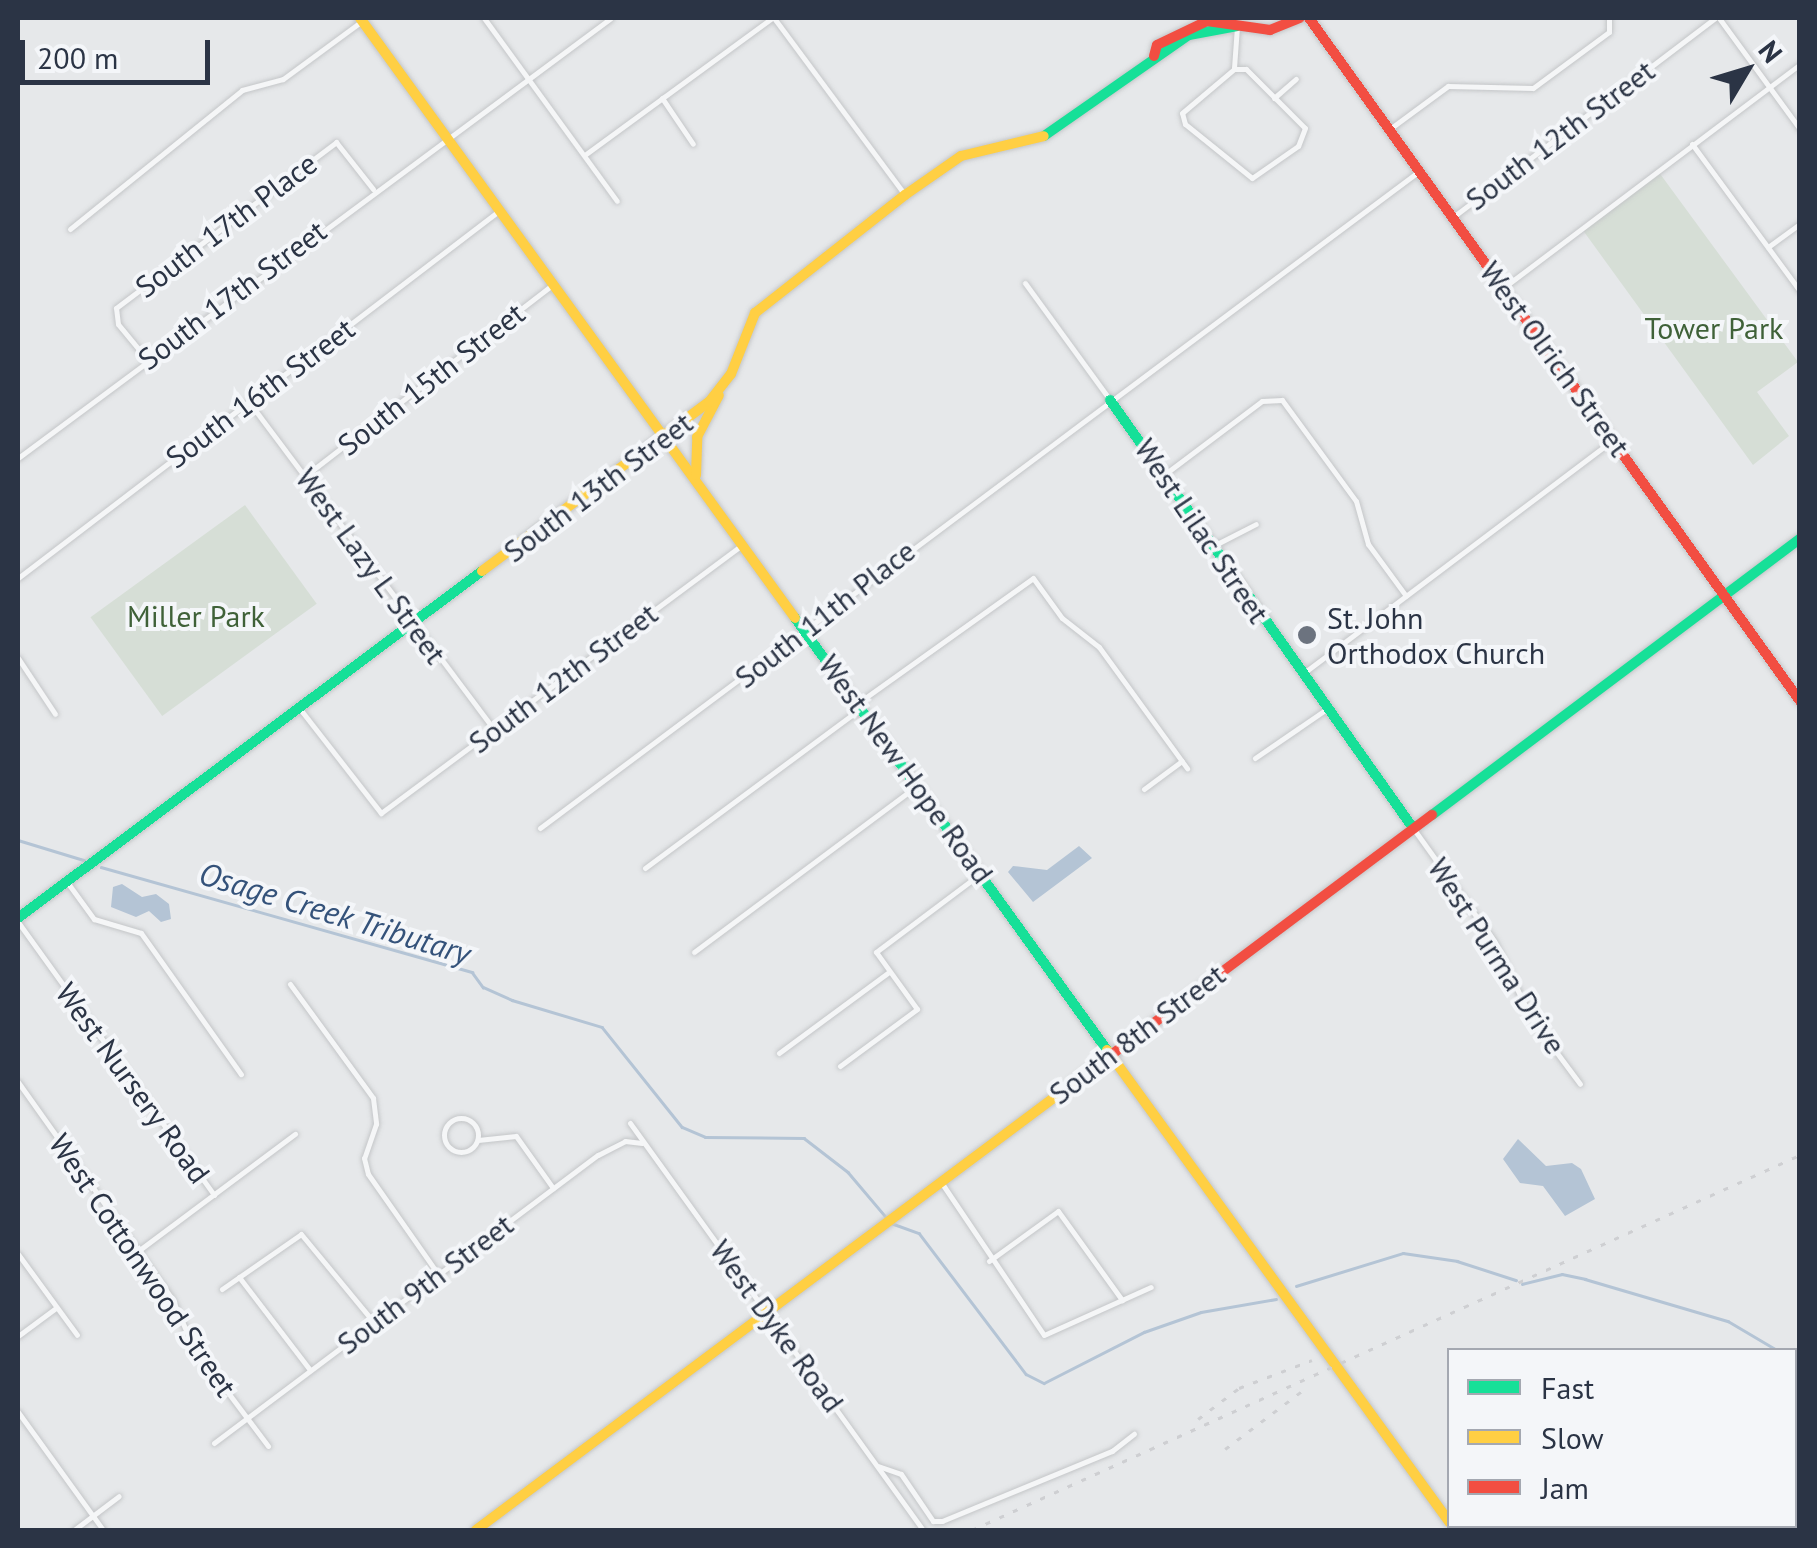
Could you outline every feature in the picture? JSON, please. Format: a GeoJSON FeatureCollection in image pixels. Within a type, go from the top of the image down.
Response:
{"type":"FeatureCollection","features":[{"type":"Feature","properties":{"kind":"main road","name":"South 13th Street"},"geometry":{"type":"LineString","coordinates":[[18,920],[721,391],[754,313],[905,194],[961,156],[1048,135],[1154,56],[1157,45],[1182,28],[1207,21],[1270,30],[1300,18]]}},
{"type":"Feature","properties":{"kind":"main road","name":"West Olrich Street"},"geometry":{"type":"LineString","coordinates":[[1309,18],[1800,701]]}},
{"type":"Feature","properties":{"kind":"main road","name":"West New Hope Road"},"geometry":{"type":"LineString","coordinates":[[361,19],[696,475],[1447,1519]]}},
{"type":"Feature","properties":{"kind":"main road"},"geometry":{"type":"LineString","coordinates":[[696,475],[697,437],[721,391]]}},
{"type":"Feature","properties":{"kind":"main road","name":"West Lilac Street"},"geometry":{"type":"LineString","coordinates":[[1110,400],[1325,710],[1413,828]]}},
{"type":"Feature","properties":{"kind":"main road","name":"South 8th Street"},"geometry":{"type":"LineString","coordinates":[[476,1530],[1800,539]]}},
{"type":"Feature","properties":{"kind":"street"},"geometry":{"type":"LineString","coordinates":[[484,18],[617,201]]}},
{"type":"Feature","properties":{"kind":"street","name":"South 17th Street"},"geometry":{"type":"LineString","coordinates":[[18,458],[447,134],[611,18]]}},
{"type":"Feature","properties":{"kind":"street"},"geometry":{"type":"LineString","coordinates":[[586,154],[773,18],[905,194]]}},
{"type":"Feature","properties":{"kind":"street"},"geometry":{"type":"LineString","coordinates":[[1390,128],[1448,86],[1533,88],[1609,32],[1609,18]]}},
{"type":"Feature","properties":{"kind":"street"},"geometry":{"type":"LineString","coordinates":[[1717,18],[1800,129]]}},
{"type":"Feature","properties":{"kind":"street","name":"South 12th Street"},"geometry":{"type":"LineString","coordinates":[[1453,217],[1717,18]]}},
{"type":"Feature","properties":{"kind":"street"},"geometry":{"type":"LineString","coordinates":[[70,229],[164,160],[242,90],[283,79],[361,19]]}},
{"type":"Feature","properties":{"kind":"street"},"geometry":{"type":"LineString","coordinates":[[1234,69],[1237,26]]}},
{"type":"Feature","properties":{"kind":"street"},"geometry":{"type":"LineString","coordinates":[[1503,288],[1800,64]]}},
{"type":"Feature","properties":{"kind":"street"},"geometry":{"type":"LineString","coordinates":[[1234,69],[1246,69],[1305,128],[1298,146],[1252,178],[1185,124],[1182,113],[1234,69]]}},
{"type":"Feature","properties":{"kind":"street"},"geometry":{"type":"LineString","coordinates":[[1274,98],[1296,79]]}},
{"type":"Feature","properties":{"kind":"street"},"geometry":{"type":"LineString","coordinates":[[662,98],[693,144]]}},
{"type":"Feature","properties":{"kind":"street","name":"South 17th Place"},"geometry":{"type":"LineString","coordinates":[[146,358],[118,324],[116,308],[336,142],[373,189]]}},
{"type":"Feature","properties":{"kind":"street"},"geometry":{"type":"LineString","coordinates":[[1692,144],[1800,291]]}},
{"type":"Feature","properties":{"kind":"street","name":"South 11th Place"},"geometry":{"type":"LineString","coordinates":[[540,828],[1420,170]]}},
{"type":"Feature","properties":{"kind":"street","name":"South 16th Street"},"geometry":{"type":"LineString","coordinates":[[18,578],[502,209]]}},
{"type":"Feature","properties":{"kind":"street"},"geometry":{"type":"LineString","coordinates":[[1768,247],[1800,224]]}},
{"type":"Feature","properties":{"kind":"street","name":"South 15th Street"},"geometry":{"type":"LineString","coordinates":[[305,476],[556,282]]}},
{"type":"Feature","properties":{"kind":"street","name":"West Lilac Street"},"geometry":{"type":"LineString","coordinates":[[1025,283],[1110,400]]}},
{"type":"Feature","properties":{"kind":"street"},"geometry":{"type":"LineString","coordinates":[[1161,477],[1262,401],[1282,400],[1356,501],[1368,544],[1406,596]]}},
{"type":"Feature","properties":{"kind":"street","name":"West Lazy L Street"},"geometry":{"type":"LineString","coordinates":[[249,402],[494,730]]}},
{"type":"Feature","properties":{"kind":"street"},"geometry":{"type":"LineString","coordinates":[[1302,675],[1614,439]]}},
{"type":"Feature","properties":{"kind":"street"},"geometry":{"type":"LineString","coordinates":[[1211,548],[1256,524]]}},
{"type":"Feature","properties":{"kind":"street","name":"South 12th Street"},"geometry":{"type":"LineString","coordinates":[[300,709],[381,813],[745,543]]}},
{"type":"Feature","properties":{"kind":"street"},"geometry":{"type":"LineString","coordinates":[[645,868],[1033,578],[1062,618],[1099,647],[1187,768]]}},
{"type":"Feature","properties":{"kind":"street"},"geometry":{"type":"LineString","coordinates":[[18,658],[55,714]]}},
{"type":"Feature","properties":{"kind":"street"},"geometry":{"type":"LineString","coordinates":[[1255,758],[1325,710]]}},
{"type":"Feature","properties":{"kind":"street"},"geometry":{"type":"LineString","coordinates":[[1144,789],[1182,760]]}},
{"type":"Feature","properties":{"kind":"street"},"geometry":{"type":"LineString","coordinates":[[694,952],[918,785]]}},
{"type":"Feature","properties":{"kind":"street","name":"West Purma Drive"},"geometry":{"type":"LineString","coordinates":[[1413,828],[1494,941],[1531,1018],[1580,1084]]}},
{"type":"Feature","properties":{"kind":"street"},"geometry":{"type":"LineString","coordinates":[[840,1066],[917,1009],[876,952],[981,873]]}},
{"type":"Feature","properties":{"kind":"street"},"geometry":{"type":"LineString","coordinates":[[67,882],[94,919],[142,932],[241,1074]]}},
{"type":"Feature","properties":{"kind":"street","name":"West Nursery Road"},"geometry":{"type":"LineString","coordinates":[[18,920],[214,1195]]}},
{"type":"Feature","properties":{"kind":"street"},"geometry":{"type":"LineString","coordinates":[[780,1053],[889,972]]}},
{"type":"Feature","properties":{"kind":"street"},"geometry":{"type":"LineString","coordinates":[[290,984],[373,1098],[376,1124],[364,1158],[368,1174],[436,1272]]}},
{"type":"Feature","properties":{"kind":"street","name":"West Cottonwood Street"},"geometry":{"type":"LineString","coordinates":[[18,1082],[178,1309],[192,1346],[268,1446]]}},
{"type":"Feature","properties":{"kind":"street"},"geometry":{"type":"LineString","coordinates":[[478,1140],[466,1118],[453,1119],[443,1132],[457,1152],[478,1140],[516,1136],[553,1188]]}},
{"type":"Feature","properties":{"kind":"street","name":"West Dyke Road"},"geometry":{"type":"LineString","coordinates":[[630,1124],[923,1530]]}},
{"type":"Feature","properties":{"kind":"street"},"geometry":{"type":"LineString","coordinates":[[138,1251],[295,1134]]}},
{"type":"Feature","properties":{"kind":"street","name":"South 9th Street"},"geometry":{"type":"LineString","coordinates":[[214,1443],[372,1320],[553,1188],[611,1148],[642,1143]]}},
{"type":"Feature","properties":{"kind":"street"},"geometry":{"type":"LineString","coordinates":[[941,1182],[989,1260],[1044,1335],[1151,1287]]}},
{"type":"Feature","properties":{"kind":"street"},"geometry":{"type":"LineString","coordinates":[[989,1260],[1058,1211],[1122,1300]]}},
{"type":"Feature","properties":{"kind":"street"},"geometry":{"type":"LineString","coordinates":[[222,1290],[301,1234],[372,1320]]}},
{"type":"Feature","properties":{"kind":"street"},"geometry":{"type":"LineString","coordinates":[[18,1254],[77,1335]]}},
{"type":"Feature","properties":{"kind":"street"},"geometry":{"type":"LineString","coordinates":[[239,1277],[310,1370]]}},
{"type":"Feature","properties":{"kind":"street"},"geometry":{"type":"LineString","coordinates":[[18,1336],[56,1308]]}},
{"type":"Feature","properties":{"kind":"street"},"geometry":{"type":"LineString","coordinates":[[18,1412],[103,1530]]}},
{"type":"Feature","properties":{"kind":"street"},"geometry":{"type":"LineString","coordinates":[[878,1466],[901,1474],[933,1521],[942,1521],[1112,1451],[1134,1434]]}},
{"type":"Feature","properties":{"kind":"street"},"geometry":{"type":"LineString","coordinates":[[74,1530],[120,1496]]}},
{"type":"Feature","properties":{"kind":"green space","name":"Tower Park"},"geometry":{"type":"Polygon","coordinates":[[[1658,171],[1798,362],[1757,392],[1789,436],[1753,465],[1582,229],[1658,171]]]}},
{"type":"Feature","properties":{"kind":"green space","name":"Miller Park"},"geometry":{"type":"Polygon","coordinates":[[[245,505],[317,604],[162,716],[90,617],[245,505]]]}},
{"type":"Feature","properties":{"kind":"water"},"geometry":{"type":"Polygon","coordinates":[[[1079,846],[1092,858],[1033,902],[1008,872],[1013,866],[1047,870],[1079,846]]]}},
{"type":"Feature","properties":{"kind":"water"},"geometry":{"type":"Polygon","coordinates":[[[122,884],[142,897],[156,894],[169,904],[171,919],[161,922],[149,911],[136,917],[111,907],[113,887],[122,884]]]}},
{"type":"Feature","properties":{"kind":"water"},"geometry":{"type":"Polygon","coordinates":[[[1518,1139],[1546,1166],[1572,1163],[1581,1169],[1595,1199],[1565,1216],[1543,1186],[1520,1183],[1503,1159],[1518,1139]]]}},
{"type":"Feature","properties":{"kind":"waterway","name":"Osage Creek Tributary"},"geometry":{"type":"LineString","coordinates":[[18,840],[84,860]]}},
{"type":"Feature","properties":{"kind":"waterway","name":"Osage Creek Tributary"},"geometry":{"type":"LineString","coordinates":[[101,867],[472,972],[483,987],[512,1000],[602,1027],[682,1127],[705,1137],[804,1138],[848,1172],[886,1217]]}},
{"type":"Feature","properties":{"kind":"waterway","name":"Osage Creek Tributary"},"geometry":{"type":"LineString","coordinates":[[891,1223],[919,1233],[1026,1374],[1044,1383],[1144,1332],[1201,1312],[1276,1299]]}},
{"type":"Feature","properties":{"kind":"waterway","name":"Osage Creek Tributary"},"geometry":{"type":"LineString","coordinates":[[1296,1286],[1403,1253],[1457,1261],[1516,1280]]}},
{"type":"Feature","properties":{"kind":"waterway","name":"Osage Creek Tributary"},"geometry":{"type":"LineString","coordinates":[[1522,1284],[1562,1274],[1585,1279],[1728,1321],[1774,1348]]}},
{"type":"Feature","properties":{"kind":"railway"},"geometry":{"type":"LineString","coordinates":[[972,1530],[1800,1155]]}},
{"type":"Feature","properties":{"kind":"railway"},"geometry":{"type":"LineString","coordinates":[[1198,1419],[1239,1388],[1312,1360]]}},
{"type":"Feature","properties":{"kind":"railway"},"geometry":{"type":"LineString","coordinates":[[1225,1449],[1306,1388]]}},
{"type":"Feature","properties":{"kind":"traffic: fast"},"geometry":{"type":"LineString","coordinates":[[1044,136],[1189,35],[1237,26]]}},
{"type":"Feature","properties":{"kind":"traffic: fast"},"geometry":{"type":"LineString","coordinates":[[1110,400],[1413,828]]}},
{"type":"Feature","properties":{"kind":"traffic: fast"},"geometry":{"type":"LineString","coordinates":[[1432,815],[1800,539]]}},
{"type":"Feature","properties":{"kind":"traffic: fast"},"geometry":{"type":"LineString","coordinates":[[18,918],[482,571]]}},
{"type":"Feature","properties":{"kind":"traffic: fast"},"geometry":{"type":"LineString","coordinates":[[795,618],[1107,1050]]}},
{"type":"Feature","properties":{"kind":"traffic: slow"},"geometry":{"type":"LineString","coordinates":[[360,18],[795,618]]}},
{"type":"Feature","properties":{"kind":"traffic: slow"},"geometry":{"type":"LineString","coordinates":[[482,571],[709,402],[731,374],[755,313],[905,195],[961,156],[1044,136]]}},
{"type":"Feature","properties":{"kind":"traffic: slow"},"geometry":{"type":"LineString","coordinates":[[696,475],[697,437],[719,395]]}},
{"type":"Feature","properties":{"kind":"traffic: slow"},"geometry":{"type":"LineString","coordinates":[[1107,1050],[1447,1519]]}},
{"type":"Feature","properties":{"kind":"traffic: slow"},"geometry":{"type":"LineString","coordinates":[[476,1530],[1111,1055]]}},
{"type":"Feature","properties":{"kind":"traffic: jam"},"geometry":{"type":"LineString","coordinates":[[1154,56],[1157,45],[1207,21],[1270,30],[1300,18]]}},
{"type":"Feature","properties":{"kind":"traffic: jam"},"geometry":{"type":"LineString","coordinates":[[1309,18],[1800,701]]}},
{"type":"Feature","properties":{"kind":"traffic: jam"},"geometry":{"type":"LineString","coordinates":[[1111,1055],[1432,815]]}},
{"type":"Feature","properties":{"kind":"place","name":"St. John Orthodox Church"},"geometry":{"type":"Point","coordinates":[1307,635]}}]}
